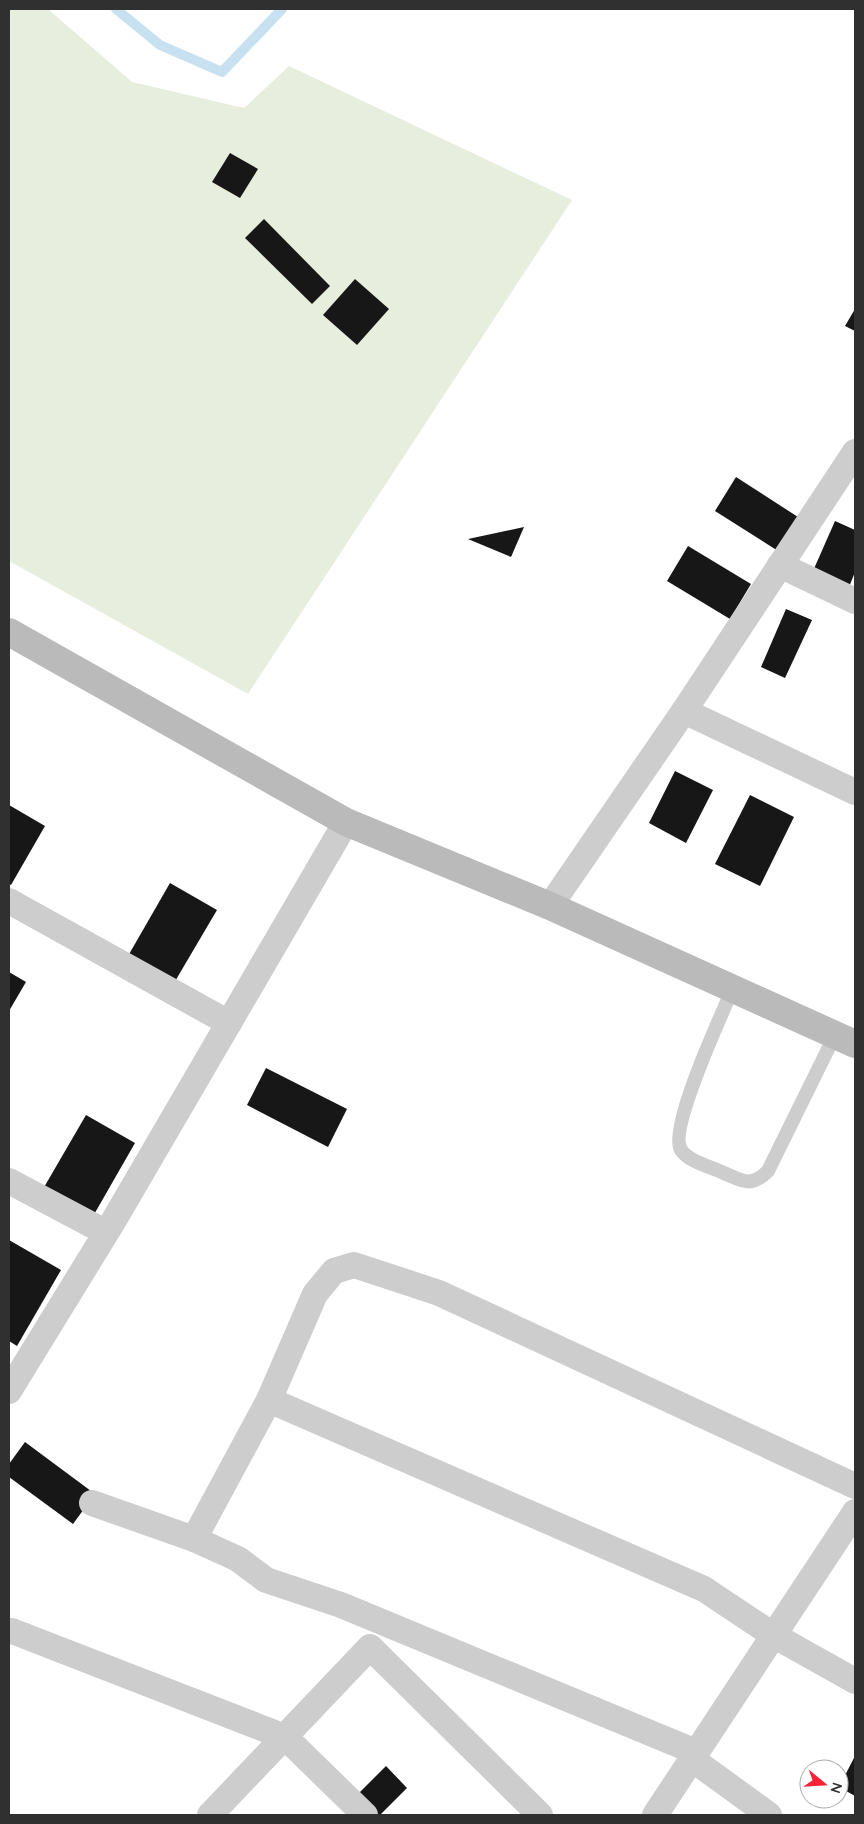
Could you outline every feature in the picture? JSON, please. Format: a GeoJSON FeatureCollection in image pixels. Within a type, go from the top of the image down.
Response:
{"type":"FeatureCollection","features":[{"type":"Feature","properties":{"kind":"street"},"geometry":{"type":"LineString","coordinates":[[550,906],[684,711],[855,452]]}},
{"type":"Feature","properties":{"kind":"street"},"geometry":{"type":"LineString","coordinates":[[780,565],[855,601]]}},
{"type":"Feature","properties":{"kind":"street"},"geometry":{"type":"LineString","coordinates":[[9,632],[346,822],[550,906],[845,1039]]}},
{"type":"Feature","properties":{"kind":"street"},"geometry":{"type":"LineString","coordinates":[[684,711],[855,792]]}},
{"type":"Feature","properties":{"kind":"street"},"geometry":{"type":"LineString","coordinates":[[9,1391],[114,1220],[346,822]]}},
{"type":"Feature","properties":{"kind":"street"},"geometry":{"type":"LineString","coordinates":[[9,901],[229,1023]]}},
{"type":"Feature","properties":{"kind":"street"},"geometry":{"type":"LineString","coordinates":[[9,1181],[105,1232]]}},
{"type":"Feature","properties":{"kind":"street"},"geometry":{"type":"LineString","coordinates":[[194,1539],[269,1400],[315,1294],[334,1271],[354,1265],[439,1293],[855,1486]]}},
{"type":"Feature","properties":{"kind":"street"},"geometry":{"type":"LineString","coordinates":[[269,1400],[704,1589],[774,1635],[855,1681]]}},
{"type":"Feature","properties":{"kind":"street"},"geometry":{"type":"LineString","coordinates":[[92,1503],[194,1539],[238,1559],[266,1580],[341,1605],[694,1755],[769,1815]]}},
{"type":"Feature","properties":{"kind":"street"},"geometry":{"type":"LineString","coordinates":[[655,1815],[855,1512]]}},
{"type":"Feature","properties":{"kind":"street"},"geometry":{"type":"LineString","coordinates":[[12,1631],[285,1737],[365,1815]]}},
{"type":"Feature","properties":{"kind":"street"},"geometry":{"type":"LineString","coordinates":[[210,1815],[370,1647],[540,1815]]}},
{"type":"Feature","properties":{"kind":"lane"},"geometry":{"type":"LineString","coordinates":[[733,988],[702,1062],[681,1121],[678,1138],[681,1150],[692,1159],[748,1182],[759,1180],[768,1171],[845,1039]]}},
{"type":"Feature","properties":{"kind":"green space"},"geometry":{"type":"Polygon","coordinates":[[[9,9],[48,9],[132,82],[244,108],[289,66],[572,200],[248,694],[9,561],[9,9]]]}},
{"type":"Feature","properties":{"kind":"building"},"geometry":{"type":"Polygon","coordinates":[[[230,153],[258,169],[240,198],[212,182],[230,153]]]}},
{"type":"Feature","properties":{"kind":"building"},"geometry":{"type":"Polygon","coordinates":[[[264,219],[330,286],[312,304],[245,238],[264,219]]]}},
{"type":"Feature","properties":{"kind":"building"},"geometry":{"type":"Polygon","coordinates":[[[355,279],[389,309],[357,345],[323,315],[355,279]]]}},
{"type":"Feature","properties":{"kind":"building"},"geometry":{"type":"Polygon","coordinates":[[[855,309],[855,331],[845,326],[855,309]]]}},
{"type":"Feature","properties":{"kind":"building"},"geometry":{"type":"Polygon","coordinates":[[[736,477],[798,517],[778,551],[715,511],[736,477]]]}},
{"type":"Feature","properties":{"kind":"building"},"geometry":{"type":"Polygon","coordinates":[[[835,521],[855,530],[855,572],[849,587],[813,571],[835,521]]]}},
{"type":"Feature","properties":{"kind":"building"},"geometry":{"type":"Polygon","coordinates":[[[524,527],[511,557],[468,539],[524,527]]]}},
{"type":"Feature","properties":{"kind":"building"},"geometry":{"type":"Polygon","coordinates":[[[688,546],[751,584],[730,619],[667,581],[688,546]]]}},
{"type":"Feature","properties":{"kind":"building"},"geometry":{"type":"Polygon","coordinates":[[[786,609],[812,620],[785,678],[761,667],[786,609]]]}},
{"type":"Feature","properties":{"kind":"building"},"geometry":{"type":"Polygon","coordinates":[[[675,771],[713,790],[686,843],[649,823],[675,771]]]}},
{"type":"Feature","properties":{"kind":"building"},"geometry":{"type":"Polygon","coordinates":[[[750,795],[794,817],[760,886],[715,864],[750,795]]]}},
{"type":"Feature","properties":{"kind":"building"},"geometry":{"type":"Polygon","coordinates":[[[9,805],[45,826],[11,885],[9,884],[9,805]]]}},
{"type":"Feature","properties":{"kind":"building"},"geometry":{"type":"Polygon","coordinates":[[[170,883],[217,910],[174,983],[128,956],[170,883]]]}},
{"type":"Feature","properties":{"kind":"building"},"geometry":{"type":"Polygon","coordinates":[[[9,972],[26,982],[9,1011],[9,972]]]}},
{"type":"Feature","properties":{"kind":"building"},"geometry":{"type":"Polygon","coordinates":[[[266,1068],[347,1109],[328,1147],[247,1105],[266,1068]]]}},
{"type":"Feature","properties":{"kind":"building"},"geometry":{"type":"Polygon","coordinates":[[[86,1115],[135,1143],[92,1218],[43,1189],[86,1115]]]}},
{"type":"Feature","properties":{"kind":"building"},"geometry":{"type":"Polygon","coordinates":[[[9,1240],[61,1270],[17,1346],[9,1341],[9,1240]]]}},
{"type":"Feature","properties":{"kind":"building"},"geometry":{"type":"Polygon","coordinates":[[[25,1442],[95,1494],[73,1524],[9,1477],[9,1464],[25,1442]]]}},
{"type":"Feature","properties":{"kind":"building"},"geometry":{"type":"Polygon","coordinates":[[[855,1756],[855,1796],[849,1793],[849,1768],[855,1756]]]}},
{"type":"Feature","properties":{"kind":"building"},"geometry":{"type":"Polygon","coordinates":[[[386,1766],[407,1788],[380,1815],[373,1815],[355,1797],[386,1766]]]}},
{"type":"Feature","properties":{"kind":"waterway"},"geometry":{"type":"LineString","coordinates":[[116,9],[160,45],[222,72],[282,9]]}}]}
